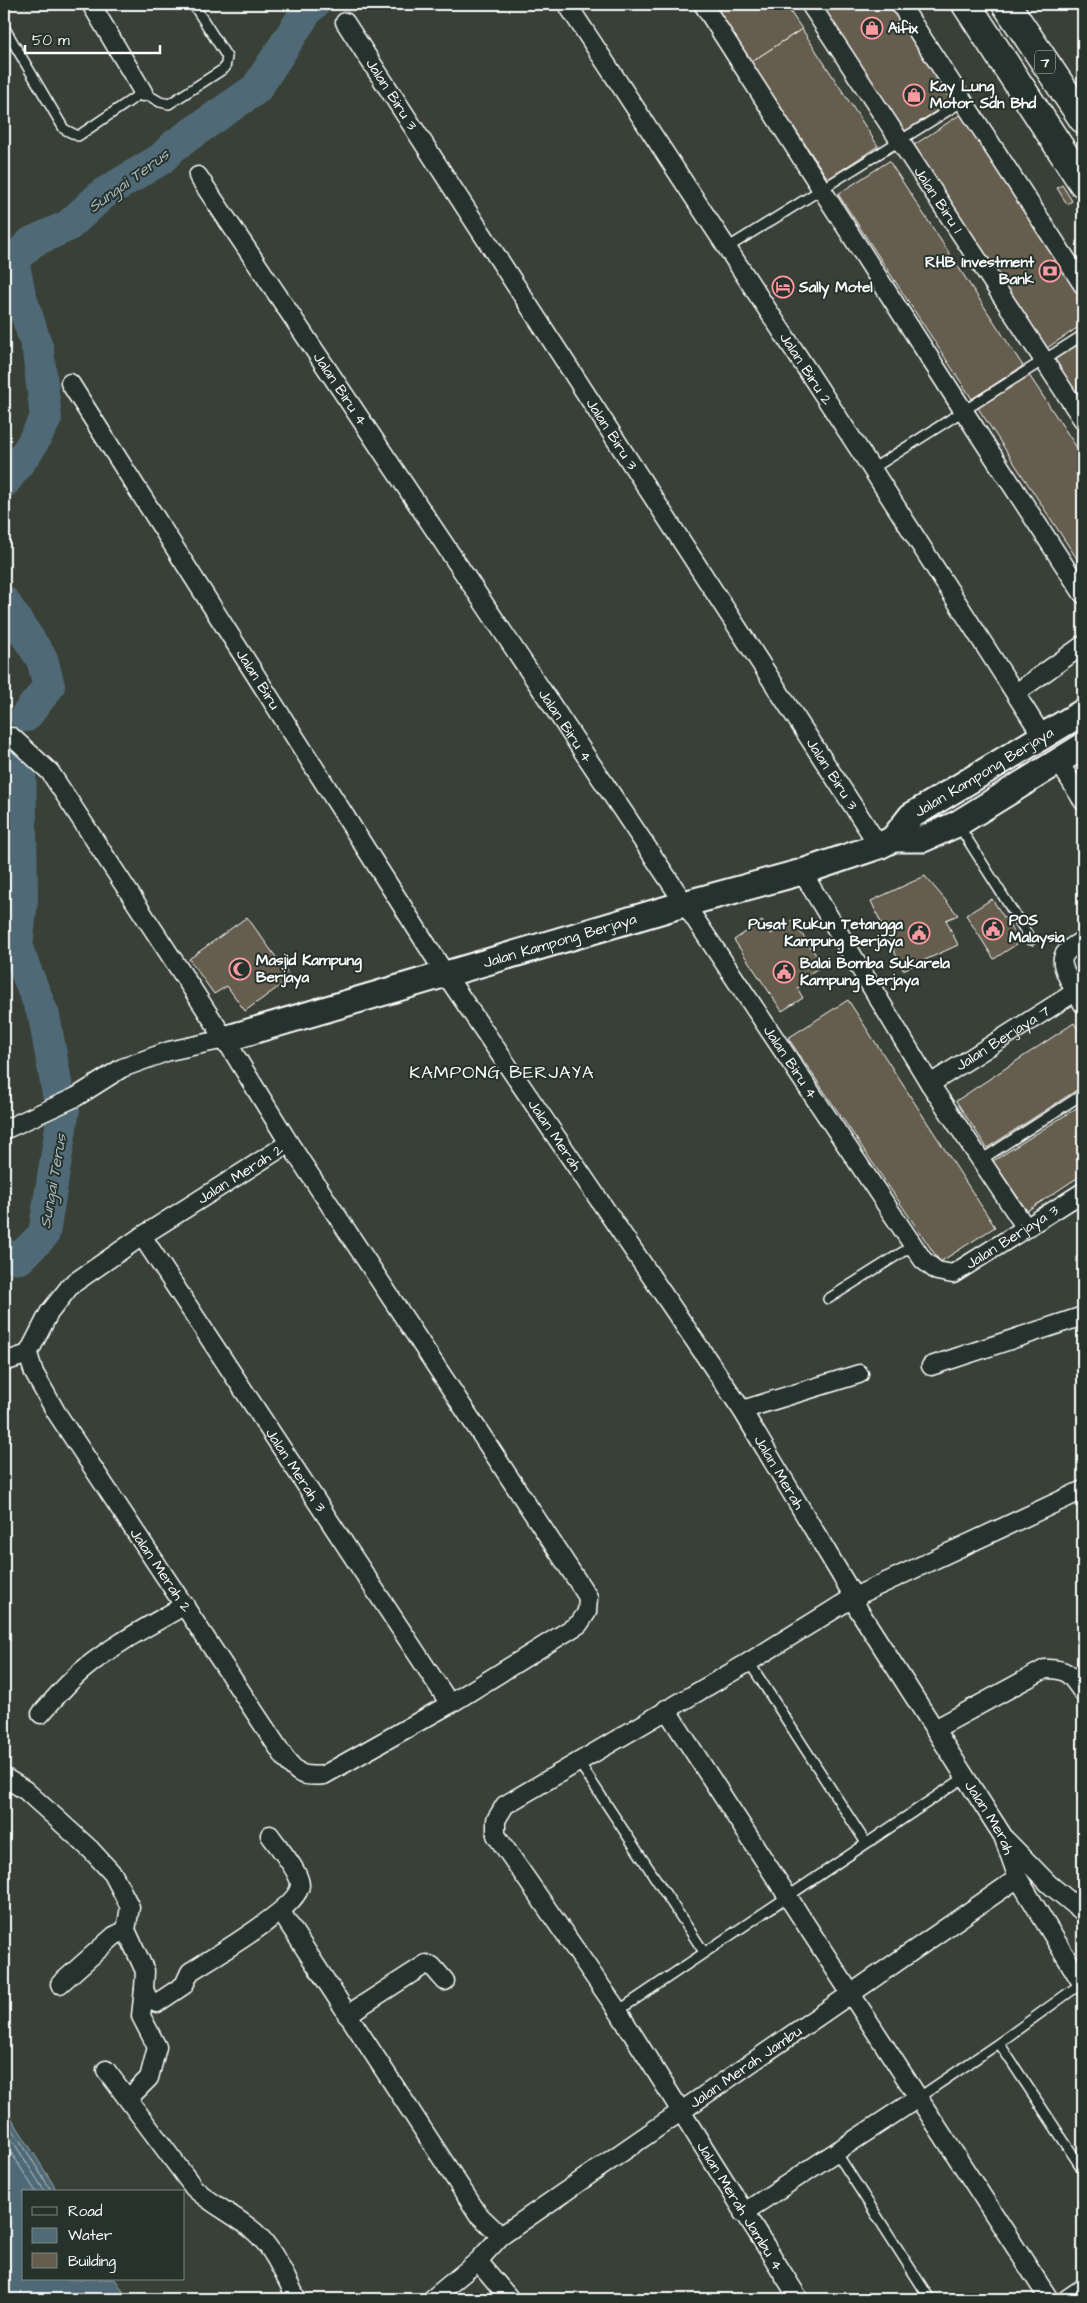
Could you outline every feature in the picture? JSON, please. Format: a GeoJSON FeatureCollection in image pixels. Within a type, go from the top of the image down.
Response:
{"type":"FeatureCollection","features":[{"type":"Feature","properties":{"kind":"main road","name":"7"},"geometry":{"type":"LineString","coordinates":[[966,4],[1083,183]]}},
{"type":"Feature","properties":{"kind":"main road","name":"7"},"geometry":{"type":"LineString","coordinates":[[1006,4],[1083,117]]}},
{"type":"Feature","properties":{"kind":"street"},"geometry":{"type":"LineString","coordinates":[[91,4],[143,92]]}},
{"type":"Feature","properties":{"kind":"street"},"geometry":{"type":"LineString","coordinates":[[703,4],[962,410],[1083,594]]}},
{"type":"Feature","properties":{"kind":"street","name":"Jalan Biru 1"},"geometry":{"type":"LineString","coordinates":[[810,4],[1083,420]]}},
{"type":"Feature","properties":{"kind":"street"},"geometry":{"type":"LineString","coordinates":[[900,4],[962,102],[1083,285]]}},
{"type":"Feature","properties":{"kind":"street","name":"Jalan Biru 2"},"geometry":{"type":"LineString","coordinates":[[574,6],[727,248],[872,469],[1043,736]]}},
{"type":"Feature","properties":{"kind":"street","name":"Jalan Biru 3"},"geometry":{"type":"LineString","coordinates":[[345,22],[886,842]]}},
{"type":"Feature","properties":{"kind":"street","name":"Jalan Biru 4"},"geometry":{"type":"LineString","coordinates":[[198,176],[912,1246],[923,1260],[937,1271]]}},
{"type":"Feature","properties":{"kind":"street","name":"Jalan Biru"},"geometry":{"type":"LineString","coordinates":[[70,384],[446,975]]}},
{"type":"Feature","properties":{"kind":"street"},"geometry":{"type":"LineString","coordinates":[[1016,693],[1083,645]]}},
{"type":"Feature","properties":{"kind":"street","name":"Jalan Kampong Berjaya"},"geometry":{"type":"LineString","coordinates":[[886,842],[911,816],[1083,712]]}},
{"type":"Feature","properties":{"kind":"street"},"geometry":{"type":"LineString","coordinates":[[1043,736],[1083,800]]}},
{"type":"Feature","properties":{"kind":"street"},"geometry":{"type":"LineString","coordinates":[[12,737],[50,772],[225,1039],[288,1144]]}},
{"type":"Feature","properties":{"kind":"street","name":"Jalan Kampong Berjaya"},"geometry":{"type":"LineString","coordinates":[[225,1039],[684,904],[802,872],[886,842],[923,839],[957,824],[1083,746]]}},
{"type":"Feature","properties":{"kind":"street"},"geometry":{"type":"LineString","coordinates":[[802,872],[930,1084],[1026,1228]]}},
{"type":"Feature","properties":{"kind":"street"},"geometry":{"type":"LineString","coordinates":[[1079,998],[1063,966],[1063,957],[1068,950],[1083,940]]}},
{"type":"Feature","properties":{"kind":"street","name":"Jalan Merah"},"geometry":{"type":"LineString","coordinates":[[446,975],[742,1410],[854,1597],[858,1609],[1003,1836],[1018,1878],[1083,1984]]}},
{"type":"Feature","properties":{"kind":"street","name":"Jalan Berjaya 7"},"geometry":{"type":"LineString","coordinates":[[930,1084],[1079,998]]}},
{"type":"Feature","properties":{"kind":"street"},"geometry":{"type":"LineString","coordinates":[[4,1130],[76,1097],[122,1068],[169,1051],[225,1039]]}},
{"type":"Feature","properties":{"kind":"street","name":"Jalan Merah 2"},"geometry":{"type":"LineString","coordinates":[[288,1144],[588,1597],[587,1612],[579,1624],[450,1704],[324,1775],[308,1776],[296,1772],[56,1412],[34,1373],[28,1354],[49,1313],[70,1285],[142,1236],[288,1144]]}},
{"type":"Feature","properties":{"kind":"street","name":"Jalan Berjaya 3"},"geometry":{"type":"LineString","coordinates":[[937,1271],[953,1274],[1083,1192]]}},
{"type":"Feature","properties":{"kind":"street","name":"Jalan Merah 3"},"geometry":{"type":"LineString","coordinates":[[142,1236],[450,1704]]}},
{"type":"Feature","properties":{"kind":"street"},"geometry":{"type":"LineString","coordinates":[[930,1366],[1083,1316]]}},
{"type":"Feature","properties":{"kind":"street"},"geometry":{"type":"LineString","coordinates":[[4,1362],[28,1354]]}},
{"type":"Feature","properties":{"kind":"street"},"geometry":{"type":"LineString","coordinates":[[742,1410],[859,1374]]}},
{"type":"Feature","properties":{"kind":"street","name":"Jalan Merah Jambu 4"},"geometry":{"type":"LineString","coordinates":[[800,2299],[743,2213],[618,2011],[496,1835],[496,1820],[505,1805],[749,1662],[854,1597],[1083,1490]]}},
{"type":"Feature","properties":{"kind":"street"},"geometry":{"type":"LineString","coordinates":[[41,1714],[64,1686],[84,1669],[103,1655],[185,1605]]}},
{"type":"Feature","properties":{"kind":"street"},"geometry":{"type":"LineString","coordinates":[[935,1729],[1045,1669],[1059,1668],[1072,1676],[1083,1693]]}},
{"type":"Feature","properties":{"kind":"street"},"geometry":{"type":"LineString","coordinates":[[666,1709],[1049,2299]]}},
{"type":"Feature","properties":{"kind":"street"},"geometry":{"type":"LineString","coordinates":[[4,1777],[25,1790],[91,1850],[113,1874],[130,1907],[126,1930],[145,1971],[140,2016],[157,2047],[149,2078],[128,2099]]}},
{"type":"Feature","properties":{"kind":"street"},"geometry":{"type":"LineString","coordinates":[[144,1989],[148,1999],[157,2003],[164,1999],[184,1985],[190,1972],[281,1912],[297,1894],[300,1884],[296,1874],[270,1836]]}},
{"type":"Feature","properties":{"kind":"street"},"geometry":{"type":"LineString","coordinates":[[1003,1836],[1049,1884],[1083,1912]]}},
{"type":"Feature","properties":{"kind":"street","name":"Jalan Merah Jambu"},"geometry":{"type":"LineString","coordinates":[[432,2299],[478,2261],[501,2236],[1018,1878]]}},
{"type":"Feature","properties":{"kind":"street"},"geometry":{"type":"LineString","coordinates":[[281,1912],[478,2214],[501,2236]]}},
{"type":"Feature","properties":{"kind":"street"},"geometry":{"type":"LineString","coordinates":[[60,1984],[114,1936],[126,1930]]}},
{"type":"Feature","properties":{"kind":"street"},"geometry":{"type":"LineString","coordinates":[[347,2015],[426,1964],[432,1966],[445,1982]]}},
{"type":"Feature","properties":{"kind":"street"},"geometry":{"type":"LineString","coordinates":[[106,2070],[194,2188],[212,2203],[245,2224],[264,2241],[298,2299]]}},
{"type":"Feature","properties":{"kind":"street"},"geometry":{"type":"LineString","coordinates":[[743,2213],[918,2098]]}},
{"type":"Feature","properties":{"kind":"street"},"geometry":{"type":"LineString","coordinates":[[478,2261],[510,2299]]}},
{"type":"Feature","properties":{"kind":"street"},"geometry":{"type":"LineString","coordinates":[[1067,2299],[1083,2288]]}},
{"type":"Feature","properties":{"kind":"lane"},"geometry":{"type":"LineString","coordinates":[[4,27],[64,129],[71,135],[78,136],[143,92],[160,102],[169,104],[225,68],[227,57],[193,4]]}},
{"type":"Feature","properties":{"kind":"lane"},"geometry":{"type":"LineString","coordinates":[[727,248],[962,102]]}},
{"type":"Feature","properties":{"kind":"lane"},"geometry":{"type":"LineString","coordinates":[[872,469],[962,410],[1083,335]]}},
{"type":"Feature","properties":{"kind":"lane"},"geometry":{"type":"LineString","coordinates":[[957,824],[1031,940]]}},
{"type":"Feature","properties":{"kind":"lane"},"geometry":{"type":"LineString","coordinates":[[981,1160],[1083,1094]]}},
{"type":"Feature","properties":{"kind":"lane"},"geometry":{"type":"LineString","coordinates":[[828,1299],[912,1246]]}},
{"type":"Feature","properties":{"kind":"lane"},"geometry":{"type":"LineString","coordinates":[[749,1662],[866,1843]]}},
{"type":"Feature","properties":{"kind":"lane"},"geometry":{"type":"LineString","coordinates":[[578,1761],[704,1952]]}},
{"type":"Feature","properties":{"kind":"lane"},"geometry":{"type":"LineString","coordinates":[[618,2011],[965,1777]]}},
{"type":"Feature","properties":{"kind":"lane"},"geometry":{"type":"LineString","coordinates":[[918,2098],[1083,1984]]}},
{"type":"Feature","properties":{"kind":"lane"},"geometry":{"type":"LineString","coordinates":[[999,2043],[1083,2170]]}},
{"type":"Feature","properties":{"kind":"lane"},"geometry":{"type":"LineString","coordinates":[[836,2152],[930,2299]]}},
{"type":"Feature","properties":{"kind":"water"},"geometry":{"type":"Polygon","coordinates":[[[4,2106],[57,2190],[22,2190],[22,2280],[116,2280],[128,2299],[4,2299],[4,2106]]]}},
{"type":"Feature","properties":{"kind":"building"},"geometry":{"type":"Polygon","coordinates":[[[719,4],[785,4],[802,29],[751,62],[714,7],[719,4]]]}},
{"type":"Feature","properties":{"kind":"building"},"geometry":{"type":"Polygon","coordinates":[[[817,4],[888,4],[952,101],[902,133],[817,4]]]}},
{"type":"Feature","properties":{"kind":"building"},"geometry":{"type":"Polygon","coordinates":[[[802,29],[878,146],[828,179],[751,62],[802,29]]]}},
{"type":"Feature","properties":{"kind":"building"},"geometry":{"type":"Polygon","coordinates":[[[961,114],[1083,301],[1083,324],[1044,350],[911,147],[961,114]]]}},
{"type":"Feature","properties":{"kind":"building"},"geometry":{"type":"Polygon","coordinates":[[[889,161],[1023,366],[972,399],[838,194],[889,161]]]}},
{"type":"Feature","properties":{"kind":"building"},"geometry":{"type":"Polygon","coordinates":[[[1062,185],[1072,201],[1067,204],[1057,188],[1062,185]]]}},
{"type":"Feature","properties":{"kind":"building"},"geometry":{"type":"Polygon","coordinates":[[[1083,341],[1083,405],[1054,360],[1083,341]]]}},
{"type":"Feature","properties":{"kind":"building"},"geometry":{"type":"Polygon","coordinates":[[[1029,375],[1083,457],[1083,568],[978,408],[1029,375]]]}},
{"type":"Feature","properties":{"kind":"building","name":"Pusat Rukun Tetangga Kampung Berjaya"},"geometry":{"type":"Polygon","coordinates":[[[925,876],[958,915],[946,920],[958,945],[903,970],[871,901],[925,876]]]}},
{"type":"Feature","properties":{"kind":"building","name":"POS Malaysia"},"geometry":{"type":"Polygon","coordinates":[[[992,899],[1020,942],[994,959],[966,915],[992,899]]]}},
{"type":"Feature","properties":{"kind":"building","name":"Masjid Kampung Berjaya"},"geometry":{"type":"Polygon","coordinates":[[[247,917],[291,978],[245,1011],[227,986],[214,994],[189,959],[247,917]]]}},
{"type":"Feature","properties":{"kind":"building","name":"Balai Bomba Sukarela Kampung Berjaya"},"geometry":{"type":"Polygon","coordinates":[[[792,920],[823,965],[801,979],[804,984],[797,988],[803,998],[782,1011],[734,940],[762,921],[771,934],[792,920]]]}},
{"type":"Feature","properties":{"kind":"building"},"geometry":{"type":"Polygon","coordinates":[[[1083,963],[1083,982],[1075,969],[1083,963]]]}},
{"type":"Feature","properties":{"kind":"building"},"geometry":{"type":"Polygon","coordinates":[[[848,1000],[995,1227],[940,1262],[788,1038],[848,1000]]]}},
{"type":"Feature","properties":{"kind":"building"},"geometry":{"type":"Polygon","coordinates":[[[1074,1023],[1083,1037],[1083,1086],[987,1148],[956,1101],[1074,1023]]]}},
{"type":"Feature","properties":{"kind":"building"},"geometry":{"type":"Polygon","coordinates":[[[1083,1104],[1083,1174],[1027,1211],[993,1161],[1083,1104]]]}},
{"type":"Feature","properties":{"kind":"waterway","name":"Sungai Terus"},"geometry":{"type":"LineString","coordinates":[[4,482],[29,449],[46,418],[38,350],[20,295],[13,260],[32,242],[68,226],[103,194],[161,159],[175,145],[256,89],[308,9],[314,4]]}},
{"type":"Feature","properties":{"kind":"waterway","name":"Sungai Terus"},"geometry":{"type":"LineString","coordinates":[[4,602],[42,659],[49,686],[26,716]]}},
{"type":"Feature","properties":{"kind":"waterway","name":"Sungai Terus"},"geometry":{"type":"LineString","coordinates":[[20,752],[22,898],[17,949],[44,1016],[58,1094]]}},
{"type":"Feature","properties":{"kind":"waterway","name":"Sungai Terus"},"geometry":{"type":"LineString","coordinates":[[4,1255],[20,1258],[44,1234],[64,1109]]}},
{"type":"Feature","properties":{"kind":"place","name":"Aifix"},"geometry":{"type":"Point","coordinates":[872,28]}},
{"type":"Feature","properties":{"kind":"place","name":"Kay Lung Motor Sdn Bhd"},"geometry":{"type":"Point","coordinates":[914,95]}},
{"type":"Feature","properties":{"kind":"place","name":"RHB Investment Bank"},"geometry":{"type":"Point","coordinates":[1050,271]}},
{"type":"Feature","properties":{"kind":"place","name":"Sally Motel"},"geometry":{"type":"Point","coordinates":[783,287]}},
{"type":"Feature","properties":{"kind":"place","name":"POS Malaysia"},"geometry":{"type":"Point","coordinates":[993,929]}},
{"type":"Feature","properties":{"kind":"place","name":"Pusat Rukun Tetangga Kampung Berjaya"},"geometry":{"type":"Point","coordinates":[919,933]}},
{"type":"Feature","properties":{"kind":"place","name":"Masjid Kampung Berjaya"},"geometry":{"type":"Point","coordinates":[240,969]}},
{"type":"Feature","properties":{"kind":"place","name":"Balai Bomba Sukarela Kampung Berjaya"},"geometry":{"type":"Point","coordinates":[784,972]}},
{"type":"Feature","properties":{"kind":"district","name":"KAMPONG BERJAYA"},"geometry":{"type":"Point","coordinates":[502,1072]}}]}
